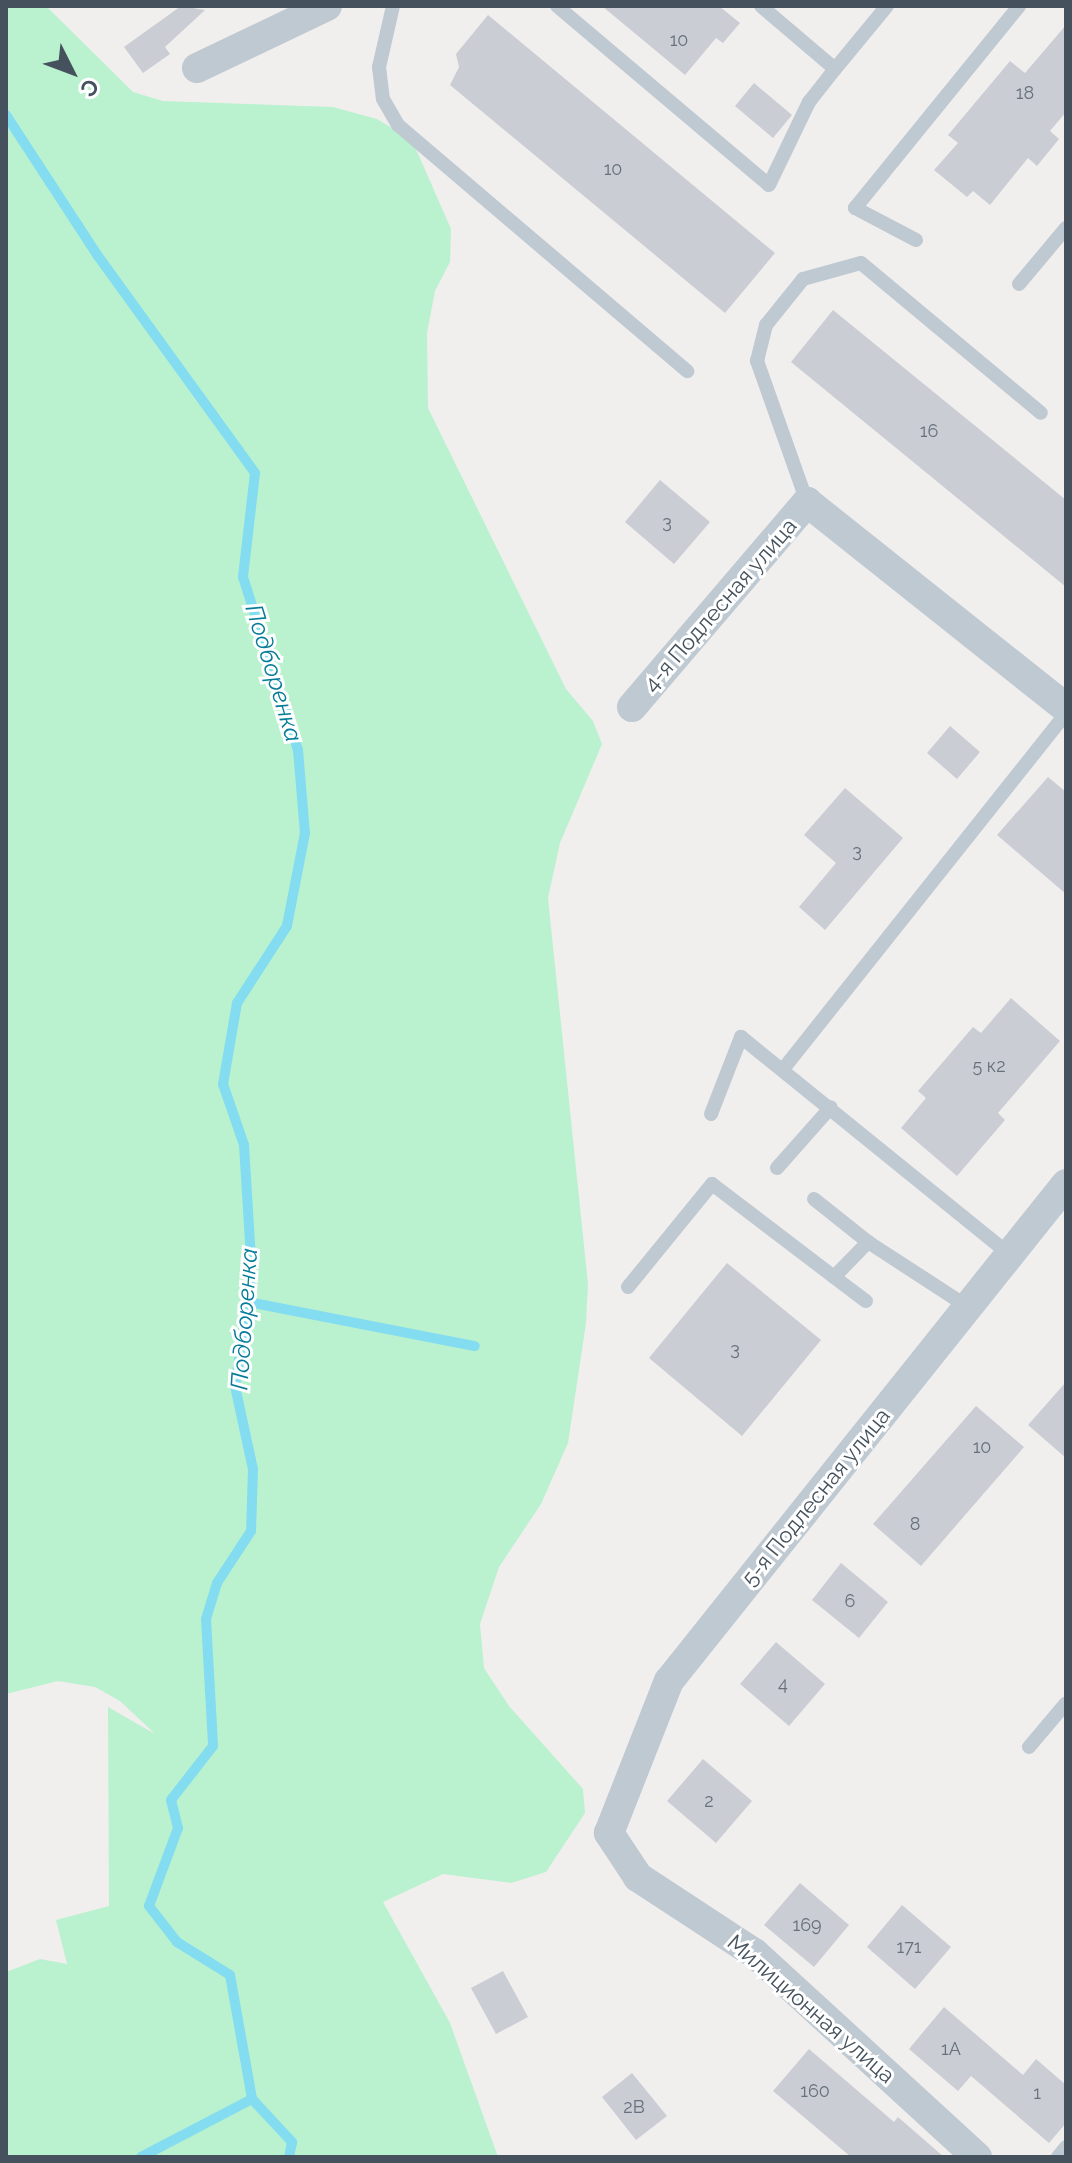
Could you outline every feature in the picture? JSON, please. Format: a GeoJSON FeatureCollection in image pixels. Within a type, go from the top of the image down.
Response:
{"type":"FeatureCollection","features":[{"type":"Feature","properties":{"kind":"street"},"geometry":{"type":"LineString","coordinates":[[197,68],[327,6]]}},
{"type":"Feature","properties":{"kind":"street"},"geometry":{"type":"LineString","coordinates":[[807,502],[1066,710]]}},
{"type":"Feature","properties":{"kind":"street","name":"4-я Подлесная улица"},"geometry":{"type":"LineString","coordinates":[[632,707],[807,502]]}},
{"type":"Feature","properties":{"kind":"street","name":"5-я Подлесная улица"},"geometry":{"type":"LineString","coordinates":[[609,1833],[669,1681],[1066,1184]]}},
{"type":"Feature","properties":{"kind":"street","name":"Милиционная улица"},"geometry":{"type":"LineString","coordinates":[[609,1833],[638,1877],[754,1953],[977,2157]]}},
{"type":"Feature","properties":{"kind":"lane"},"geometry":{"type":"LineString","coordinates":[[393,6],[379,67],[383,99],[398,125],[687,371]]}},
{"type":"Feature","properties":{"kind":"lane"},"geometry":{"type":"LineString","coordinates":[[557,6],[769,185],[809,102],[887,6]]}},
{"type":"Feature","properties":{"kind":"lane"},"geometry":{"type":"LineString","coordinates":[[761,6],[835,69]]}},
{"type":"Feature","properties":{"kind":"lane"},"geometry":{"type":"LineString","coordinates":[[916,240],[879,225],[855,208],[1019,6]]}},
{"type":"Feature","properties":{"kind":"lane"},"geometry":{"type":"LineString","coordinates":[[1019,284],[1066,228]]}},
{"type":"Feature","properties":{"kind":"lane"},"geometry":{"type":"LineString","coordinates":[[807,502],[757,361],[766,325],[803,279],[861,263],[1041,413]]}},
{"type":"Feature","properties":{"kind":"lane"},"geometry":{"type":"LineString","coordinates":[[784,1068],[1066,710]]}},
{"type":"Feature","properties":{"kind":"lane"},"geometry":{"type":"LineString","coordinates":[[711,1114],[741,1037],[784,1068],[1010,1255]]}},
{"type":"Feature","properties":{"kind":"lane"},"geometry":{"type":"LineString","coordinates":[[777,1168],[831,1107]]}},
{"type":"Feature","properties":{"kind":"lane"},"geometry":{"type":"LineString","coordinates":[[628,1287],[712,1184],[866,1301]]}},
{"type":"Feature","properties":{"kind":"lane"},"geometry":{"type":"LineString","coordinates":[[814,1199],[868,1242],[968,1307]]}},
{"type":"Feature","properties":{"kind":"lane"},"geometry":{"type":"LineString","coordinates":[[834,1277],[868,1242]]}},
{"type":"Feature","properties":{"kind":"lane"},"geometry":{"type":"LineString","coordinates":[[1029,1747],[1066,1703]]}},
{"type":"Feature","properties":{"kind":"lane"},"geometry":{"type":"LineString","coordinates":[[1058,2157],[1066,2147]]}},
{"type":"Feature","properties":{"kind":"green space"},"geometry":{"type":"Polygon","coordinates":[[[6,6],[46,6],[133,92],[163,101],[333,107],[377,119],[412,140],[451,229],[450,262],[435,291],[427,333],[428,408],[566,689],[593,721],[602,744],[560,843],[548,898],[588,1284],[586,1323],[568,1443],[541,1504],[499,1567],[480,1624],[484,1668],[509,1706],[583,1789],[585,1813],[546,1872],[511,1883],[443,1874],[383,1902],[450,2023],[498,2157],[6,2157],[6,1972],[40,1959],[67,1964],[56,1920],[109,1906],[108,1707],[155,1734],[120,1701],[95,1687],[58,1681],[6,1694],[6,6]]]}},
{"type":"Feature","properties":{"kind":"building"},"geometry":{"type":"Polygon","coordinates":[[[181,6],[205,10],[165,47],[170,54],[143,73],[124,47],[181,6]]]}},
{"type":"Feature","properties":{"kind":"building"},"geometry":{"type":"Polygon","coordinates":[[[602,6],[719,6],[740,23],[723,43],[716,38],[685,75],[602,6]]]}},
{"type":"Feature","properties":{"kind":"building"},"geometry":{"type":"Polygon","coordinates":[[[488,15],[775,253],[725,313],[450,85],[459,67],[456,54],[488,15]]]}},
{"type":"Feature","properties":{"kind":"building"},"geometry":{"type":"Polygon","coordinates":[[[1066,25],[1066,112],[1050,131],[1059,139],[1037,166],[1028,158],[990,205],[973,191],[967,197],[934,170],[958,143],[948,135],[1010,61],[1025,73],[1066,25]]]}},
{"type":"Feature","properties":{"kind":"building"},"geometry":{"type":"Polygon","coordinates":[[[754,83],[792,115],[773,138],[735,106],[754,83]]]}},
{"type":"Feature","properties":{"kind":"building"},"geometry":{"type":"Polygon","coordinates":[[[833,310],[1066,500],[1066,587],[791,362],[833,310]]]}},
{"type":"Feature","properties":{"kind":"building"},"geometry":{"type":"Polygon","coordinates":[[[660,480],[710,522],[674,564],[625,522],[660,480]]]}},
{"type":"Feature","properties":{"kind":"building"},"geometry":{"type":"Polygon","coordinates":[[[950,726],[980,752],[957,779],[927,753],[950,726]]]}},
{"type":"Feature","properties":{"kind":"building"},"geometry":{"type":"Polygon","coordinates":[[[1048,777],[1066,792],[1066,894],[997,835],[1048,777]]]}},
{"type":"Feature","properties":{"kind":"building"},"geometry":{"type":"Polygon","coordinates":[[[845,788],[903,838],[825,930],[799,907],[836,863],[804,835],[845,788]]]}},
{"type":"Feature","properties":{"kind":"building"},"geometry":{"type":"Polygon","coordinates":[[[1011,998],[1060,1041],[998,1113],[1005,1120],[957,1176],[901,1128],[926,1098],[918,1091],[973,1027],[981,1033],[1011,998]]]}},
{"type":"Feature","properties":{"kind":"building"},"geometry":{"type":"Polygon","coordinates":[[[727,1263],[821,1340],[742,1436],[649,1358],[727,1263]]]}},
{"type":"Feature","properties":{"kind":"building"},"geometry":{"type":"Polygon","coordinates":[[[1066,1382],[1066,1458],[1028,1425],[1066,1382]]]}},
{"type":"Feature","properties":{"kind":"building"},"geometry":{"type":"Polygon","coordinates":[[[976,1406],[1024,1447],[921,1566],[873,1524],[976,1406]]]}},
{"type":"Feature","properties":{"kind":"building"},"geometry":{"type":"Polygon","coordinates":[[[841,1563],[888,1602],[859,1638],[812,1600],[841,1563]]]}},
{"type":"Feature","properties":{"kind":"building"},"geometry":{"type":"Polygon","coordinates":[[[776,1642],[825,1684],[789,1726],[740,1684],[776,1642]]]}},
{"type":"Feature","properties":{"kind":"building"},"geometry":{"type":"Polygon","coordinates":[[[703,1759],[752,1801],[716,1843],[667,1801],[703,1759]]]}},
{"type":"Feature","properties":{"kind":"building"},"geometry":{"type":"Polygon","coordinates":[[[800,1883],[849,1925],[814,1967],[764,1925],[800,1883]]]}},
{"type":"Feature","properties":{"kind":"building"},"geometry":{"type":"Polygon","coordinates":[[[902,1905],[951,1947],[915,1989],[867,1947],[902,1905]]]}},
{"type":"Feature","properties":{"kind":"building"},"geometry":{"type":"Polygon","coordinates":[[[503,1971],[528,2017],[496,2034],[471,1988],[503,1971]]]}},
{"type":"Feature","properties":{"kind":"building"},"geometry":{"type":"Polygon","coordinates":[[[944,2007],[1023,2075],[1036,2059],[1066,2085],[1066,2123],[1049,2143],[971,2076],[958,2091],[909,2049],[944,2007]]]}},
{"type":"Feature","properties":{"kind":"building"},"geometry":{"type":"Polygon","coordinates":[[[809,2049],[894,2122],[898,2117],[944,2157],[851,2157],[773,2091],[809,2049]]]}},
{"type":"Feature","properties":{"kind":"building"},"geometry":{"type":"Polygon","coordinates":[[[632,2073],[667,2116],[636,2140],[602,2097],[632,2073]]]}},
{"type":"Feature","properties":{"kind":"waterway","name":"Подборенка"},"geometry":{"type":"LineString","coordinates":[[6,115],[98,256],[255,473],[243,577],[298,750],[305,833],[287,926],[237,1003],[223,1084],[244,1145],[252,1274],[235,1386],[253,1469],[251,1531],[217,1583],[206,1619],[213,1746],[171,1800],[178,1828],[149,1906],[177,1942],[230,1975],[252,2099],[292,2142],[289,2157]]}},
{"type":"Feature","properties":{"kind":"waterway"},"geometry":{"type":"LineString","coordinates":[[248,1302],[475,1346]]}},
{"type":"Feature","properties":{"kind":"waterway"},"geometry":{"type":"LineString","coordinates":[[141,2157],[252,2099]]}}]}
